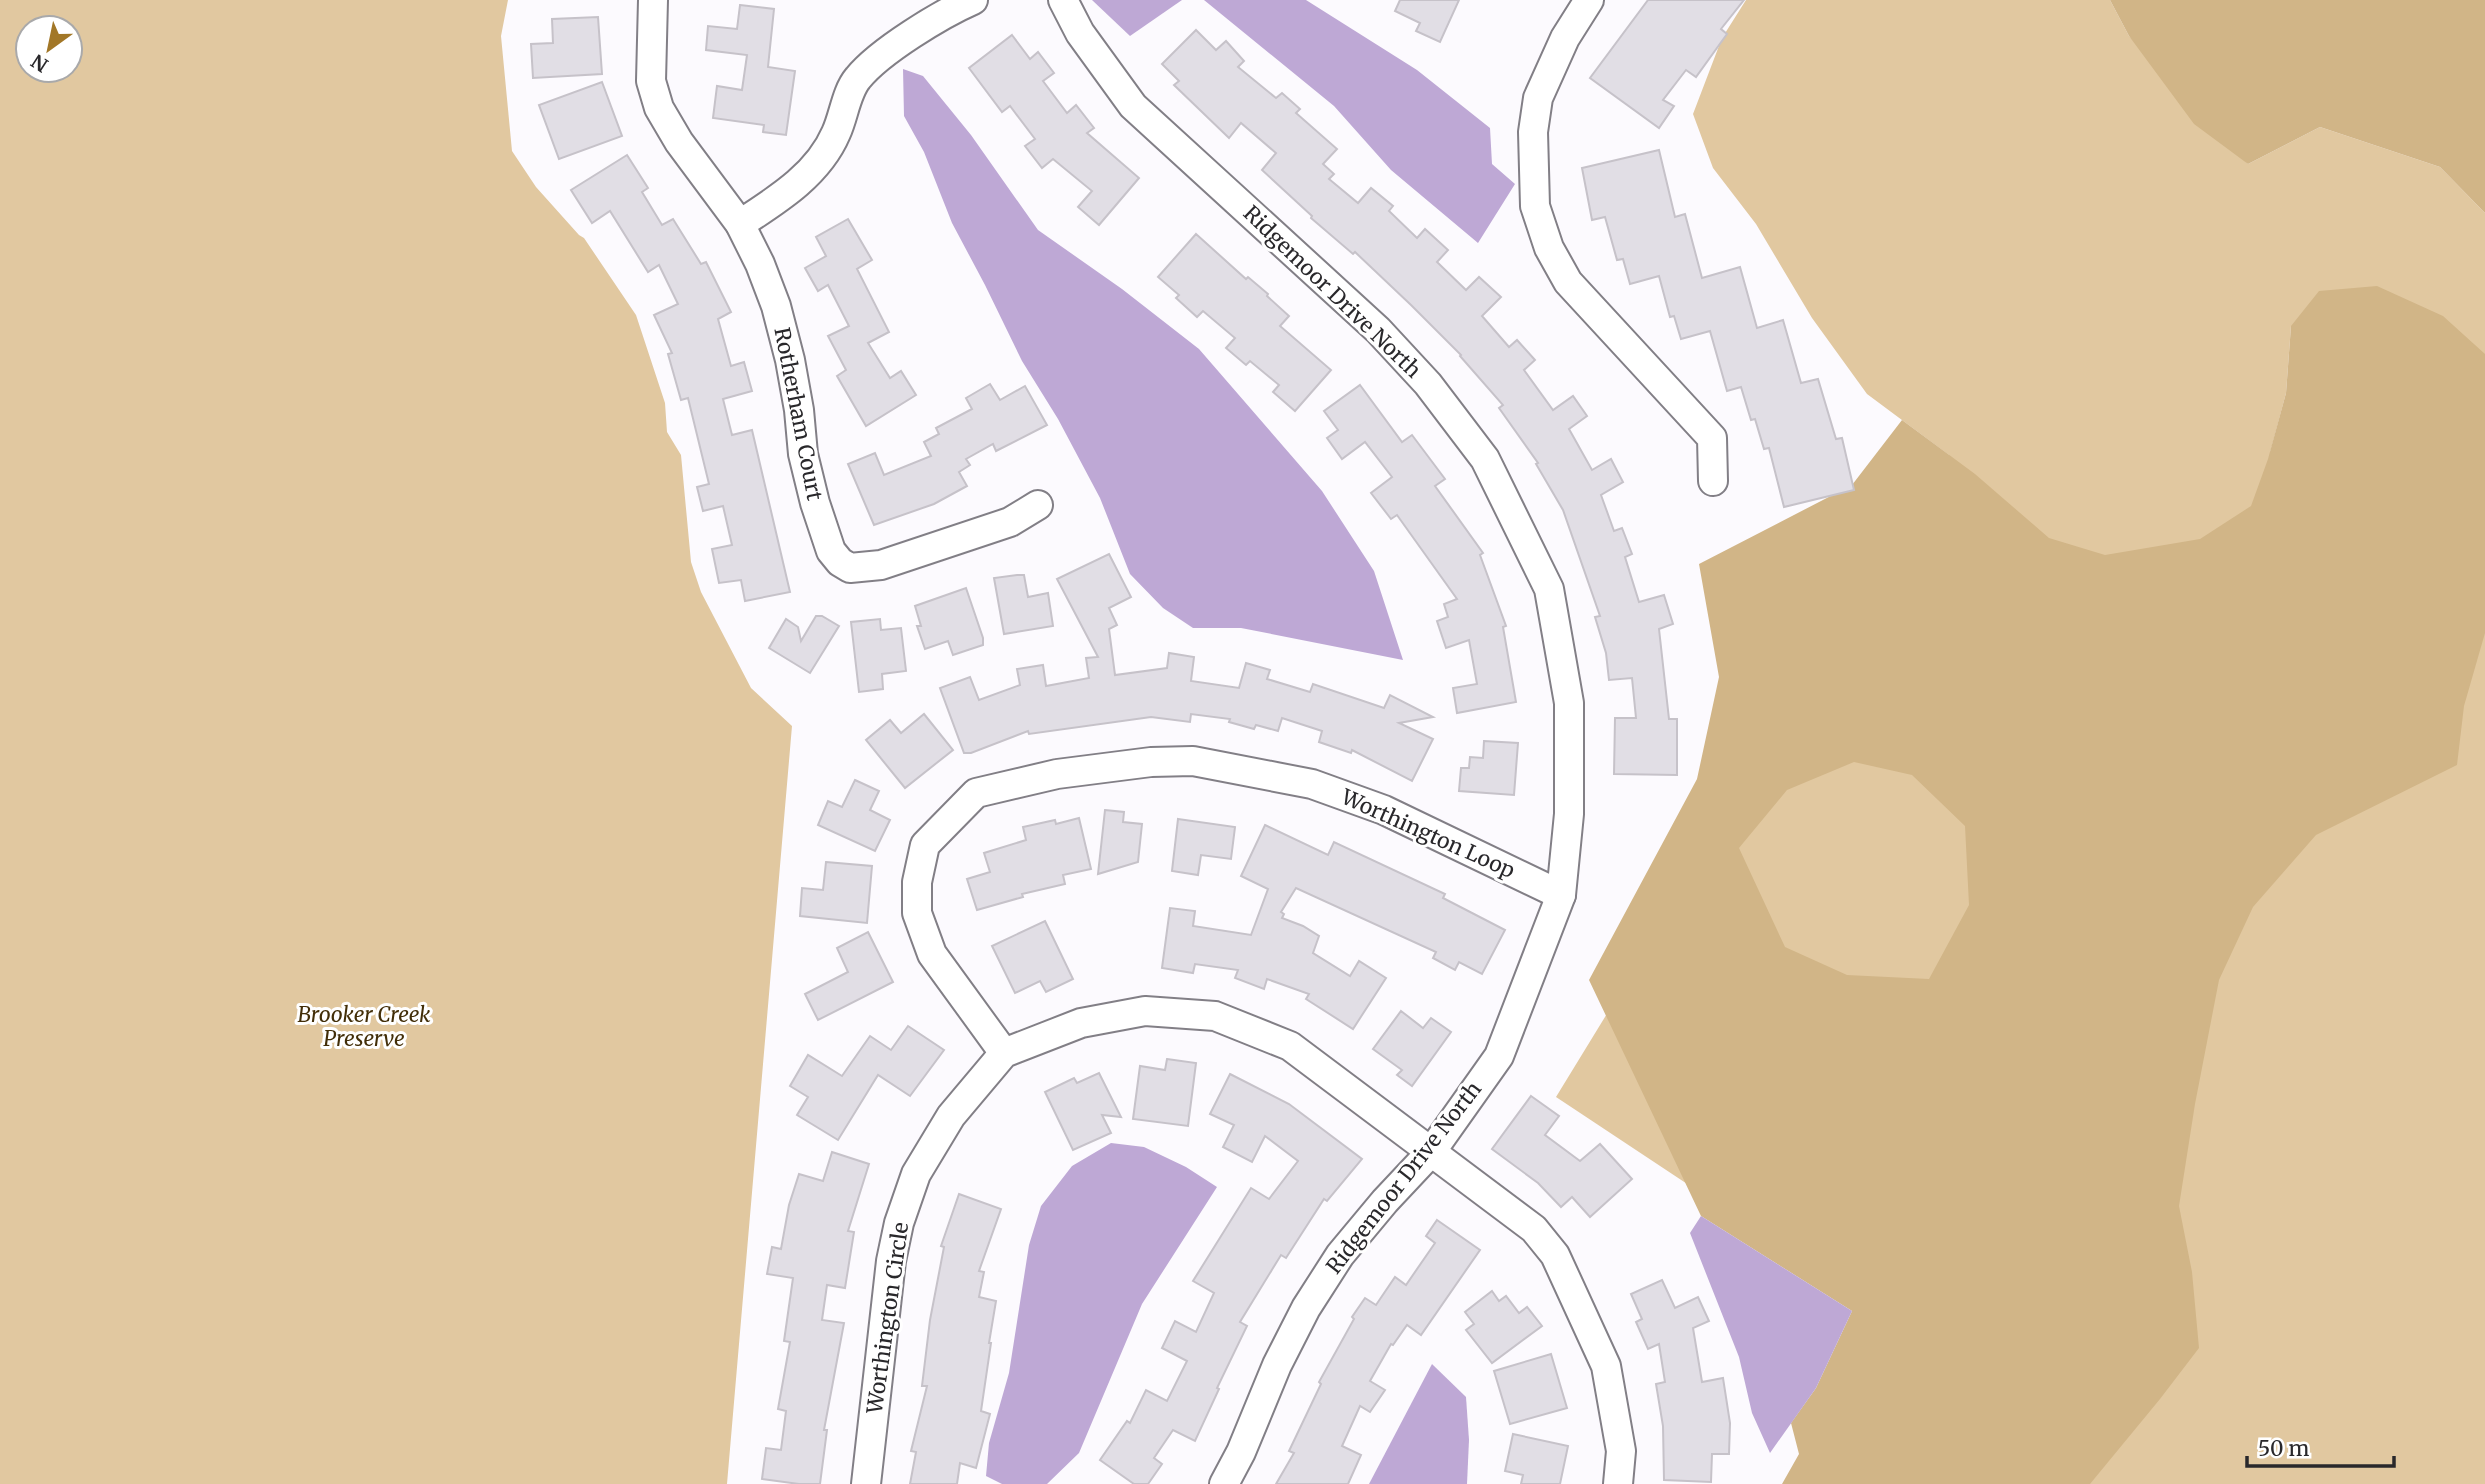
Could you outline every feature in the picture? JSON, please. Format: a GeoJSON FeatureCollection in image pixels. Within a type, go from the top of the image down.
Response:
{"type":"FeatureCollection","features":[{"type":"Feature","properties":{"kind":"street","name":"Rotherham Court"},"geometry":{"type":"LineString","coordinates":[[653,0],[651,82],[659,108],[679,142],[740,224],[760,264],[776,306],[790,360],[803,454],[831,551],[840,562],[850,568],[881,565],[1010,522],[1038,505]]}},
{"type":"Feature","properties":{"kind":"street"},"geometry":{"type":"LineString","coordinates":[[740,224],[785,195],[820,162],[836,135],[856,80],[867,69],[908,37],[973,0]]}},
{"type":"Feature","properties":{"kind":"street","name":"Ridgemoor Drive North"},"geometry":{"type":"LineString","coordinates":[[1063,0],[1080,33],[1133,106],[1378,330],[1428,384],[1485,458],[1549,589],[1569,703],[1569,814],[1561,895],[1499,1056],[1431,1152],[1340,1255],[1306,1308],[1277,1365],[1241,1452],[1224,1484]]}},
{"type":"Feature","properties":{"kind":"street"},"geometry":{"type":"LineString","coordinates":[[1589,0],[1565,38],[1538,98],[1533,132],[1535,206],[1549,248],[1568,282],[1712,438],[1713,481]]}},
{"type":"Feature","properties":{"kind":"street","name":"Worthington Loop"},"geometry":{"type":"LineString","coordinates":[[1004,1053],[932,954],[916,913],[917,882],[925,845],[975,793],[1057,774],[1151,762],[1193,761],[1312,784],[1360,801],[1561,895]]}},
{"type":"Feature","properties":{"kind":"street","name":"Worthington Circle"},"geometry":{"type":"LineString","coordinates":[[866,1484],[891,1261],[899,1223],[916,1174],[951,1116],[1004,1053],[1081,1023],[1145,1011],[1215,1016],[1290,1046],[1534,1230],[1555,1255],[1606,1366],[1621,1451],[1618,1484]]}},
{"type":"Feature","properties":{"kind":"green space","name":"Brooker Creek Preserve"},"geometry":{"type":"Polygon","coordinates":[[[0,0],[508,0],[501,36],[512,151],[536,187],[584,238],[636,315],[665,403],[667,432],[681,455],[691,562],[701,592],[751,688],[792,726],[727,1484],[0,1484],[0,0]]]}},
{"type":"Feature","properties":{"kind":"green space"},"geometry":{"type":"Polygon","coordinates":[[[1746,0],[2110,0],[2129,36],[2248,164],[2320,127],[2440,167],[2485,213],[2485,1484],[2049,1484],[2075,1441],[1556,1097],[1949,455],[1867,394],[1812,318],[1756,224],[1713,168],[1693,114],[1722,38],[1746,0]],[[2291,326],[2286,393],[2270,453],[2396,535],[2291,326]]]}},
{"type":"Feature","properties":{"kind":"shaded area"},"geometry":{"type":"Polygon","coordinates":[[[1092,0],[1182,0],[1130,36],[1092,0]]]}},
{"type":"Feature","properties":{"kind":"shaded area"},"geometry":{"type":"Polygon","coordinates":[[[1204,0],[1306,0],[1417,70],[1490,128],[1492,164],[1515,184],[1478,243],[1391,170],[1334,106],[1204,0]]]}},
{"type":"Feature","properties":{"kind":"shaded area"},"geometry":{"type":"Polygon","coordinates":[[[2110,0],[2485,0],[2485,213],[2440,167],[2320,127],[2248,164],[2194,124],[2129,36],[2110,0]]]}},
{"type":"Feature","properties":{"kind":"shaded area"},"geometry":{"type":"Polygon","coordinates":[[[903,69],[923,76],[971,135],[1038,230],[1122,289],[1199,349],[1322,491],[1374,571],[1403,660],[1241,628],[1193,628],[1163,608],[1130,574],[1100,498],[1058,419],[1022,361],[952,223],[924,152],[904,116],[903,69]]]}},
{"type":"Feature","properties":{"kind":"shaded area"},"geometry":{"type":"Polygon","coordinates":[[[2377,286],[2443,316],[2485,354],[2485,633],[2464,706],[2457,765],[2316,835],[2253,907],[2219,980],[2179,1206],[2192,1272],[2199,1348],[2090,1484],[1782,1484],[1799,1454],[1791,1423],[1816,1388],[1852,1311],[1701,1216],[1589,980],[1697,779],[1719,677],[1699,564],[1852,485],[1902,420],[1975,474],[2049,538],[2105,555],[2200,539],[2251,506],[2268,459],[2286,393],[2291,326],[2319,291],[2377,286]],[[1854,762],[1787,790],[1739,848],[1785,947],[1847,975],[1929,979],[1969,905],[1965,826],[1912,775],[1854,762]]]}},
{"type":"Feature","properties":{"kind":"shaded area"},"geometry":{"type":"Polygon","coordinates":[[[1111,1143],[1144,1147],[1186,1167],[1217,1187],[1142,1304],[1079,1453],[1047,1484],[1002,1484],[986,1476],[989,1443],[1009,1373],[1029,1245],[1041,1206],[1072,1166],[1111,1143]]]}},
{"type":"Feature","properties":{"kind":"shaded area"},"geometry":{"type":"Polygon","coordinates":[[[1701,1216],[1852,1311],[1816,1388],[1770,1453],[1752,1413],[1739,1357],[1690,1233],[1701,1216]]]}},
{"type":"Feature","properties":{"kind":"shaded area"},"geometry":{"type":"Polygon","coordinates":[[[1432,1364],[1466,1397],[1469,1440],[1467,1484],[1369,1484],[1432,1364]]]}},
{"type":"Feature","properties":{"kind":"building"},"geometry":{"type":"Polygon","coordinates":[[[1400,0],[1459,0],[1440,42],[1416,31],[1420,23],[1395,11],[1400,0]]]}},
{"type":"Feature","properties":{"kind":"building"},"geometry":{"type":"Polygon","coordinates":[[[1648,0],[1744,0],[1721,29],[1727,34],[1696,77],[1686,70],[1663,100],[1674,106],[1659,128],[1590,78],[1648,0]]]}},
{"type":"Feature","properties":{"kind":"building"},"geometry":{"type":"Polygon","coordinates":[[[740,5],[774,9],[768,67],[795,71],[786,135],[763,132],[764,125],[713,118],[717,86],[742,90],[747,55],[706,50],[708,26],[737,29],[740,5]]]}},
{"type":"Feature","properties":{"kind":"building"},"geometry":{"type":"Polygon","coordinates":[[[598,17],[602,74],[533,78],[531,44],[553,43],[552,19],[598,17]]]}},
{"type":"Feature","properties":{"kind":"building"},"geometry":{"type":"Polygon","coordinates":[[[1196,30],[1216,50],[1226,41],[1244,61],[1238,67],[1276,98],[1282,93],[1300,109],[1296,113],[1337,149],[1323,164],[1334,174],[1329,179],[1358,203],[1371,188],[1393,206],[1389,211],[1417,238],[1425,229],[1448,250],[1437,262],[1466,290],[1479,277],[1501,297],[1482,316],[1509,347],[1517,340],[1535,360],[1524,370],[1553,410],[1573,396],[1587,416],[1569,429],[1592,470],[1611,459],[1623,482],[1601,495],[1614,531],[1622,528],[1632,554],[1625,557],[1639,602],[1664,595],[1673,624],[1659,629],[1669,719],[1677,719],[1677,775],[1614,774],[1615,718],[1636,718],[1632,678],[1609,680],[1606,653],[1595,617],[1600,616],[1563,510],[1536,464],[1538,463],[1499,408],[1503,405],[1461,355],[1411,305],[1355,252],[1353,254],[1311,218],[1312,216],[1262,170],[1276,153],[1241,123],[1229,138],[1174,85],[1179,81],[1162,64],[1196,30]]]}},
{"type":"Feature","properties":{"kind":"building"},"geometry":{"type":"Polygon","coordinates":[[[1012,35],[1030,59],[1038,52],[1054,73],[1043,81],[1067,113],[1076,105],[1094,128],[1087,133],[1139,178],[1099,225],[1078,207],[1092,191],[1053,159],[1042,168],[1025,146],[1035,139],[1010,106],[1002,112],[969,68],[1012,35]]]}},
{"type":"Feature","properties":{"kind":"building"},"geometry":{"type":"Polygon","coordinates":[[[602,82],[622,136],[559,159],[539,105],[602,82]]]}},
{"type":"Feature","properties":{"kind":"building"},"geometry":{"type":"Polygon","coordinates":[[[1659,150],[1675,217],[1685,214],[1702,278],[1740,267],[1757,328],[1783,320],[1801,383],[1818,379],[1836,439],[1842,438],[1854,490],[1784,507],[1769,448],[1764,449],[1755,419],[1751,420],[1741,387],[1727,391],[1710,331],[1681,339],[1674,316],[1670,317],[1659,276],[1630,284],[1623,259],[1617,260],[1605,217],[1592,220],[1582,168],[1659,150]]]}},
{"type":"Feature","properties":{"kind":"building"},"geometry":{"type":"Polygon","coordinates":[[[627,155],[648,188],[642,192],[662,225],[673,219],[701,264],[706,262],[731,312],[718,319],[731,366],[744,362],[752,391],[723,399],[732,435],[752,430],[790,592],[745,601],[741,580],[719,583],[712,549],[732,545],[723,506],[703,511],[697,487],[709,484],[688,398],[681,400],[668,354],[672,353],[654,315],[678,304],[659,265],[648,272],[610,211],[592,223],[571,190],[627,155]]]}},
{"type":"Feature","properties":{"kind":"building"},"geometry":{"type":"Polygon","coordinates":[[[848,219],[872,260],[857,269],[889,332],[868,343],[890,378],[901,371],[916,395],[866,426],[837,376],[846,370],[828,336],[849,326],[828,285],[818,291],[805,268],[826,256],[816,237],[848,219]]]}},
{"type":"Feature","properties":{"kind":"building"},"geometry":{"type":"Polygon","coordinates":[[[1196,234],[1246,279],[1248,277],[1268,294],[1267,296],[1289,316],[1280,326],[1331,370],[1295,411],[1273,392],[1279,385],[1250,361],[1246,365],[1226,348],[1235,338],[1203,311],[1197,317],[1176,298],[1179,295],[1158,277],[1196,234]]]}},
{"type":"Feature","properties":{"kind":"building"},"geometry":{"type":"Polygon","coordinates":[[[990,384],[1000,400],[1025,386],[1047,425],[996,451],[993,444],[966,459],[970,465],[959,472],[967,486],[934,504],[874,525],[848,464],[875,453],[884,475],[931,456],[924,442],[939,434],[936,428],[972,409],[966,398],[990,384]]]}},
{"type":"Feature","properties":{"kind":"building"},"geometry":{"type":"Polygon","coordinates":[[[1360,385],[1402,442],[1412,435],[1445,479],[1435,486],[1483,553],[1480,555],[1506,626],[1503,627],[1516,702],[1457,713],[1453,688],[1477,684],[1469,640],[1446,648],[1437,621],[1448,617],[1444,604],[1457,599],[1397,515],[1391,519],[1371,493],[1392,477],[1365,442],[1342,459],[1327,438],[1338,430],[1324,411],[1360,385]]]}},
{"type":"Feature","properties":{"kind":"building"},"geometry":{"type":"Polygon","coordinates":[[[1109,554],[1131,597],[1109,608],[1117,625],[1109,629],[1115,675],[1167,668],[1169,653],[1194,657],[1191,681],[1239,688],[1246,663],[1270,670],[1267,679],[1310,692],[1313,684],[1384,708],[1390,695],[1433,717],[1399,723],[1433,739],[1412,781],[1352,750],[1351,753],[1319,742],[1322,731],[1282,718],[1278,731],[1256,725],[1254,729],[1229,722],[1230,719],[1191,714],[1190,722],[1151,717],[1029,734],[1028,731],[971,753],[964,753],[940,688],[970,677],[979,700],[1020,685],[1017,669],[1043,665],[1046,686],[1089,678],[1086,658],[1098,657],[1057,579],[1109,554]]]}},
{"type":"Feature","properties":{"kind":"building"},"geometry":{"type":"Polygon","coordinates":[[[1024,575],[1028,597],[1048,593],[1053,626],[1004,634],[994,578],[1024,575]]]}},
{"type":"Feature","properties":{"kind":"building"},"geometry":{"type":"Polygon","coordinates":[[[966,588],[983,645],[953,655],[948,641],[925,649],[917,626],[921,626],[915,606],[966,588]]]}},
{"type":"Feature","properties":{"kind":"building"},"geometry":{"type":"Polygon","coordinates":[[[816,616],[822,616],[839,626],[810,673],[769,648],[786,619],[798,627],[801,641],[816,616]]]}},
{"type":"Feature","properties":{"kind":"building"},"geometry":{"type":"Polygon","coordinates":[[[880,619],[881,630],[901,628],[906,671],[882,674],[883,689],[859,692],[851,622],[880,619]]]}},
{"type":"Feature","properties":{"kind":"building"},"geometry":{"type":"Polygon","coordinates":[[[924,714],[953,750],[905,788],[866,740],[890,720],[901,733],[924,714]]]}},
{"type":"Feature","properties":{"kind":"building"},"geometry":{"type":"Polygon","coordinates":[[[1484,741],[1518,743],[1514,795],[1459,791],[1461,768],[1469,768],[1470,757],[1483,758],[1484,741]]]}},
{"type":"Feature","properties":{"kind":"building"},"geometry":{"type":"Polygon","coordinates":[[[855,780],[879,791],[870,810],[890,820],[875,851],[818,825],[828,801],[842,807],[855,780]]]}},
{"type":"Feature","properties":{"kind":"building"},"geometry":{"type":"Polygon","coordinates":[[[1105,810],[1124,812],[1123,822],[1142,824],[1138,862],[1098,874],[1105,810]]]}},
{"type":"Feature","properties":{"kind":"building"},"geometry":{"type":"Polygon","coordinates":[[[1079,818],[1091,869],[1063,875],[1065,884],[1022,894],[1023,897],[977,910],[967,879],[990,872],[984,853],[1026,840],[1023,827],[1055,820],[1056,824],[1079,818]]]}},
{"type":"Feature","properties":{"kind":"building"},"geometry":{"type":"Polygon","coordinates":[[[1178,819],[1235,827],[1231,859],[1201,855],[1198,875],[1172,871],[1178,819]]]}},
{"type":"Feature","properties":{"kind":"building"},"geometry":{"type":"Polygon","coordinates":[[[1265,825],[1328,855],[1334,842],[1445,894],[1443,898],[1505,930],[1482,974],[1459,962],[1455,970],[1433,958],[1436,952],[1296,888],[1281,912],[1284,914],[1282,918],[1319,936],[1313,953],[1350,976],[1359,961],[1386,978],[1353,1029],[1306,999],[1309,994],[1267,979],[1264,989],[1235,978],[1238,970],[1195,964],[1193,973],[1162,968],[1170,908],[1195,911],[1193,926],[1251,935],[1268,889],[1241,876],[1265,825]]]}},
{"type":"Feature","properties":{"kind":"building"},"geometry":{"type":"Polygon","coordinates":[[[826,862],[872,866],[867,923],[800,916],[802,888],[823,890],[826,862]]]}},
{"type":"Feature","properties":{"kind":"building"},"geometry":{"type":"Polygon","coordinates":[[[1045,921],[1073,979],[1046,992],[1040,981],[1015,993],[992,946],[1045,921]]]}},
{"type":"Feature","properties":{"kind":"building"},"geometry":{"type":"Polygon","coordinates":[[[868,932],[893,982],[818,1020],[805,994],[848,972],[837,948],[868,932]]]}},
{"type":"Feature","properties":{"kind":"building"},"geometry":{"type":"Polygon","coordinates":[[[1401,1011],[1423,1028],[1431,1018],[1451,1032],[1412,1086],[1397,1075],[1402,1070],[1373,1049],[1401,1011]]]}},
{"type":"Feature","properties":{"kind":"building"},"geometry":{"type":"Polygon","coordinates":[[[908,1026],[944,1050],[910,1096],[878,1075],[838,1140],[797,1115],[808,1097],[790,1086],[808,1055],[842,1076],[870,1036],[891,1050],[908,1026]]]}},
{"type":"Feature","properties":{"kind":"building"},"geometry":{"type":"Polygon","coordinates":[[[1167,1059],[1196,1063],[1188,1126],[1133,1119],[1140,1066],[1165,1070],[1167,1059]]]}},
{"type":"Feature","properties":{"kind":"building"},"geometry":{"type":"Polygon","coordinates":[[[1099,1073],[1121,1117],[1102,1115],[1111,1133],[1073,1150],[1045,1092],[1074,1078],[1077,1083],[1099,1073]]]}},
{"type":"Feature","properties":{"kind":"building"},"geometry":{"type":"Polygon","coordinates":[[[1230,1074],[1289,1104],[1362,1159],[1327,1201],[1324,1199],[1286,1258],[1281,1255],[1240,1322],[1247,1326],[1195,1441],[1173,1430],[1154,1458],[1162,1464],[1148,1484],[1134,1484],[1100,1460],[1127,1421],[1130,1423],[1146,1390],[1167,1401],[1187,1361],[1162,1348],[1175,1321],[1196,1332],[1214,1293],[1193,1281],[1251,1188],[1269,1199],[1298,1161],[1265,1136],[1252,1162],[1223,1147],[1234,1125],[1210,1114],[1230,1074]]]}},
{"type":"Feature","properties":{"kind":"building"},"geometry":{"type":"Polygon","coordinates":[[[1531,1096],[1559,1116],[1545,1135],[1580,1161],[1600,1144],[1632,1179],[1590,1217],[1572,1197],[1561,1207],[1538,1183],[1492,1149],[1531,1096]]]}},
{"type":"Feature","properties":{"kind":"building"},"geometry":{"type":"Polygon","coordinates":[[[832,1152],[869,1164],[848,1231],[854,1232],[845,1288],[827,1285],[822,1320],[844,1323],[824,1430],[827,1430],[820,1484],[762,1479],[766,1448],[781,1450],[786,1411],[778,1409],[790,1342],[784,1341],[793,1278],[767,1274],[772,1247],[781,1249],[789,1205],[799,1174],[823,1181],[832,1152]]]}},
{"type":"Feature","properties":{"kind":"building"},"geometry":{"type":"Polygon","coordinates":[[[959,1194],[1001,1209],[979,1271],[984,1272],[979,1297],[996,1301],[981,1411],[990,1414],[976,1468],[960,1463],[957,1484],[910,1484],[916,1452],[911,1451],[927,1386],[922,1386],[930,1320],[944,1247],[941,1246],[959,1194]]]}},
{"type":"Feature","properties":{"kind":"building"},"geometry":{"type":"Polygon","coordinates":[[[1437,1220],[1480,1250],[1421,1335],[1407,1325],[1393,1345],[1391,1344],[1370,1381],[1385,1390],[1370,1412],[1360,1406],[1342,1446],[1361,1455],[1348,1484],[1276,1484],[1294,1453],[1289,1451],[1321,1384],[1319,1382],[1354,1319],[1352,1317],[1365,1298],[1376,1305],[1395,1277],[1406,1285],[1435,1243],[1426,1236],[1437,1220]]]}},
{"type":"Feature","properties":{"kind":"building"},"geometry":{"type":"Polygon","coordinates":[[[1662,1280],[1675,1308],[1698,1297],[1709,1321],[1693,1328],[1702,1382],[1723,1378],[1730,1423],[1729,1454],[1712,1454],[1711,1482],[1664,1480],[1663,1426],[1656,1384],[1665,1382],[1659,1344],[1648,1349],[1636,1322],[1642,1319],[1631,1294],[1662,1280]]]}},
{"type":"Feature","properties":{"kind":"building"},"geometry":{"type":"Polygon","coordinates":[[[1492,1291],[1499,1301],[1506,1296],[1519,1313],[1527,1307],[1542,1326],[1492,1363],[1466,1330],[1474,1324],[1465,1312],[1492,1291]]]}},
{"type":"Feature","properties":{"kind":"building"},"geometry":{"type":"Polygon","coordinates":[[[1551,1354],[1567,1408],[1510,1424],[1494,1371],[1551,1354]]]}},
{"type":"Feature","properties":{"kind":"building"},"geometry":{"type":"Polygon","coordinates":[[[1513,1434],[1568,1446],[1560,1484],[1521,1484],[1523,1475],[1505,1471],[1513,1434]]]}}]}
